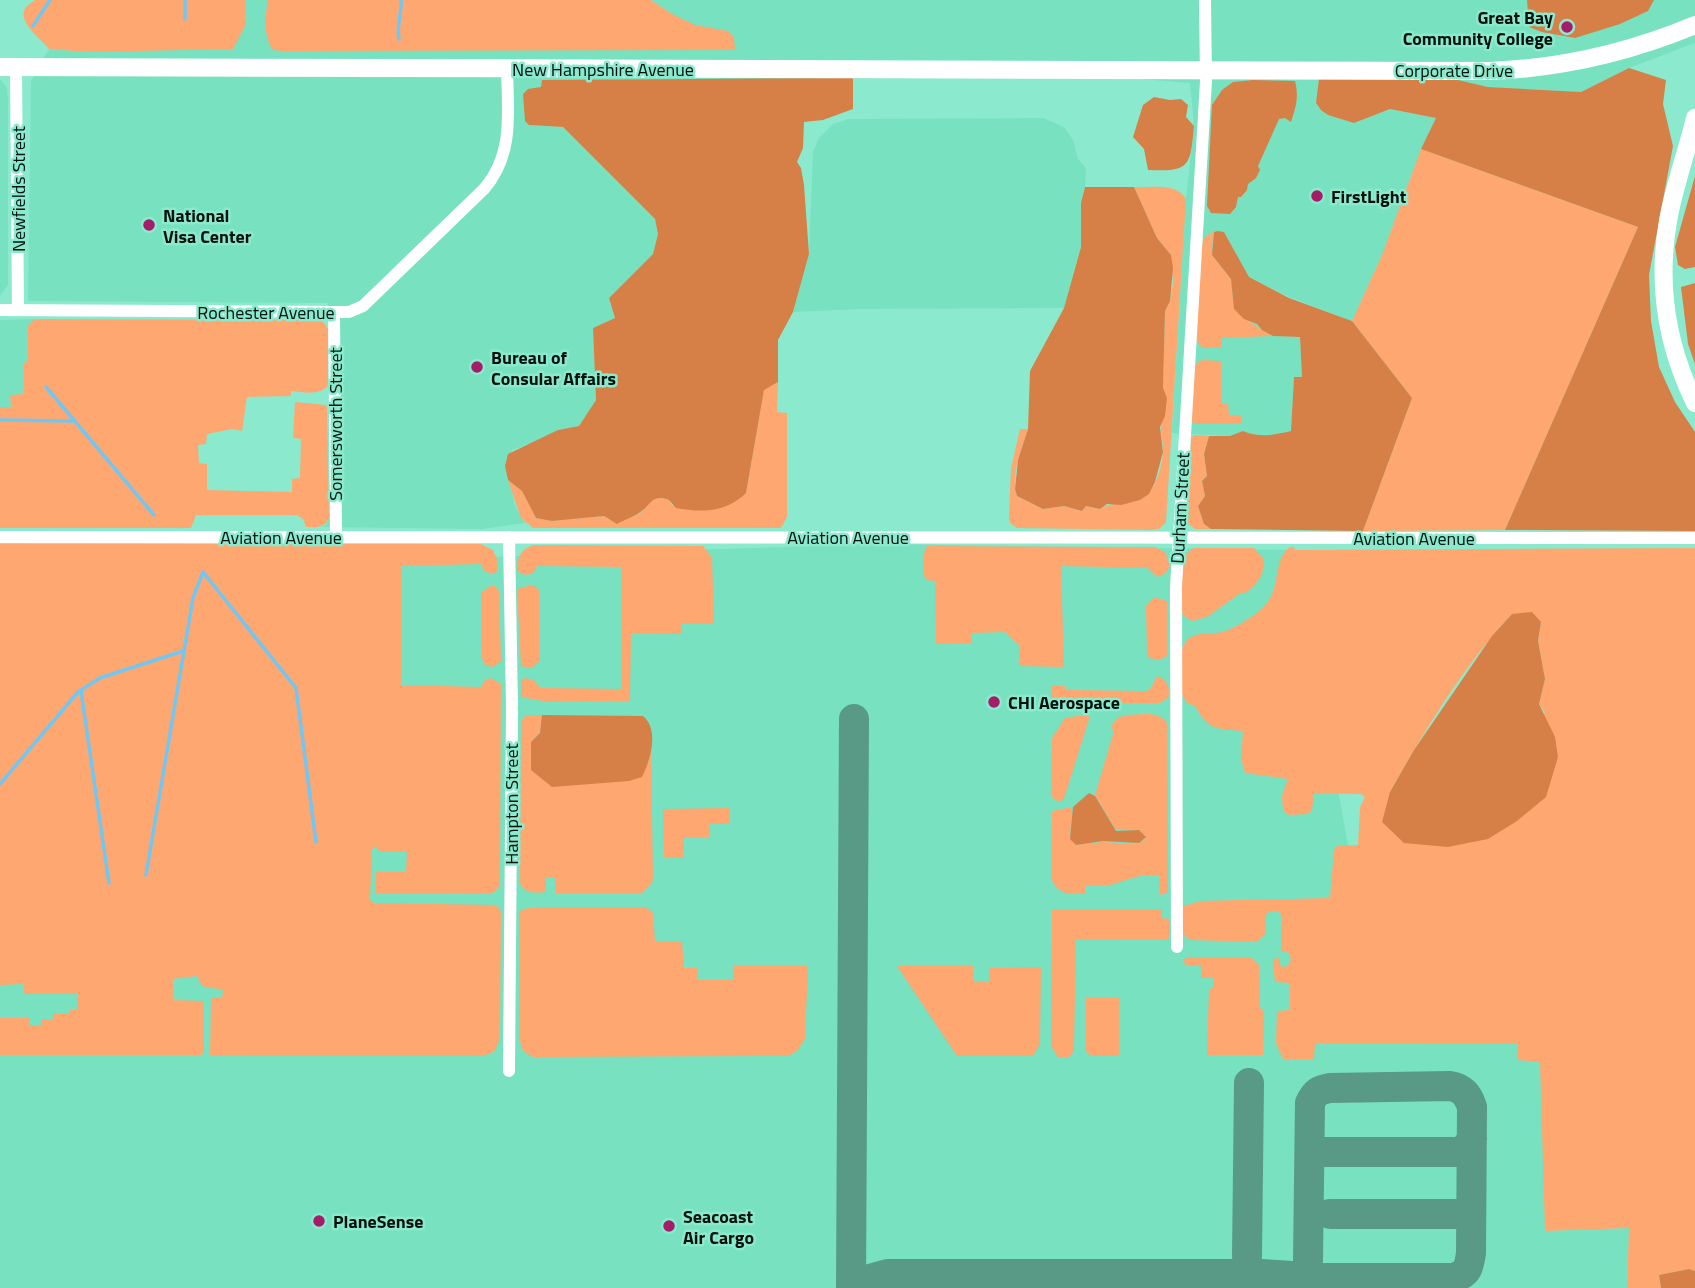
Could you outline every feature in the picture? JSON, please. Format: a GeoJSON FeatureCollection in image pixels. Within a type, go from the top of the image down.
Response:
{"type":"FeatureCollection","features":[{"type":"Feature","properties":{"kind":"street","name":"Durham Street"},"geometry":{"type":"LineString","coordinates":[[1177,947],[1175,628],[1178,538],[1207,70],[1205,0]]}},
{"type":"Feature","properties":{"kind":"street","name":"Corporate Drive"},"geometry":{"type":"LineString","coordinates":[[1207,70],[1527,69],[1617,53],[1695,26]]}},
{"type":"Feature","properties":{"kind":"street","name":"New Hampshire Avenue"},"geometry":{"type":"LineString","coordinates":[[8,67],[1207,70]]}},
{"type":"Feature","properties":{"kind":"street","name":"Newfields Street"},"geometry":{"type":"LineString","coordinates":[[8,67],[18,310]]}},
{"type":"Feature","properties":{"kind":"street","name":"Rochester Avenue"},"geometry":{"type":"LineString","coordinates":[[0,310],[349,312],[363,306],[484,189],[495,175],[504,157],[508,135],[507,69]]}},
{"type":"Feature","properties":{"kind":"street"},"geometry":{"type":"LineString","coordinates":[[1695,118],[1668,221],[1663,287],[1671,342],[1695,403]]}},
{"type":"Feature","properties":{"kind":"street","name":"Somersworth Street"},"geometry":{"type":"LineString","coordinates":[[334,312],[337,537]]}},
{"type":"Feature","properties":{"kind":"street","name":"Aviation Avenue"},"geometry":{"type":"LineString","coordinates":[[0,537],[1695,538]]}},
{"type":"Feature","properties":{"kind":"street","name":"Hampton Street"},"geometry":{"type":"LineString","coordinates":[[509,537],[512,707],[509,1071]]}},
{"type":"Feature","properties":{"kind":"shaded area"},"geometry":{"type":"Polygon","coordinates":[[[35,0],[245,0],[245,26],[233,49],[88,52],[49,49],[30,29],[24,17],[27,6],[35,0]]]}},
{"type":"Feature","properties":{"kind":"shaded area"},"geometry":{"type":"Polygon","coordinates":[[[245,0],[1695,0],[1695,43],[1629,68],[1581,92],[1488,87],[1458,80],[1432,80],[1354,123],[1390,109],[1437,118],[1421,149],[1382,255],[1352,321],[1289,297],[1249,277],[1224,232],[1212,255],[1231,279],[1234,309],[1244,319],[1257,324],[1273,336],[1300,337],[1302,377],[1294,377],[1291,431],[1270,436],[1254,436],[1243,431],[1230,436],[1172,433],[1186,199],[1194,126],[1190,83],[1128,78],[543,80],[529,125],[563,127],[655,219],[658,234],[653,254],[609,298],[615,318],[593,328],[596,400],[579,426],[558,430],[512,450],[509,481],[516,508],[525,523],[482,529],[322,527],[326,525],[329,517],[328,303],[28,301],[31,81],[49,49],[88,52],[245,26],[245,0]]]}},
{"type":"Feature","properties":{"kind":"shaded area"},"geometry":{"type":"Polygon","coordinates":[[[268,0],[651,0],[695,25],[728,31],[734,37],[735,50],[280,51],[272,49],[267,37],[268,0]]]}},
{"type":"Feature","properties":{"kind":"shaded area"},"geometry":{"type":"Polygon","coordinates":[[[1527,0],[1654,0],[1648,11],[1620,24],[1575,38],[1529,27],[1527,0]]]}},
{"type":"Feature","properties":{"kind":"shaded area"},"geometry":{"type":"Polygon","coordinates":[[[1629,68],[1666,80],[1663,104],[1673,146],[1649,275],[1651,321],[1659,367],[1675,402],[1695,432],[1695,531],[1505,530],[1638,227],[1421,149],[1436,118],[1390,109],[1354,123],[1328,115],[1316,103],[1319,79],[1458,80],[1488,87],[1581,92],[1629,68]]]}},
{"type":"Feature","properties":{"kind":"shaded area"},"geometry":{"type":"Polygon","coordinates":[[[853,78],[853,109],[823,120],[804,122],[803,148],[797,162],[804,185],[809,254],[793,312],[778,340],[778,382],[764,390],[746,493],[731,504],[714,510],[676,508],[669,500],[658,498],[639,513],[617,524],[604,516],[552,521],[536,518],[522,491],[508,480],[505,466],[508,454],[558,430],[579,426],[596,400],[593,328],[615,318],[609,298],[653,254],[658,234],[655,219],[563,127],[529,125],[525,121],[523,94],[528,89],[541,87],[542,80],[853,78]]]}},
{"type":"Feature","properties":{"kind":"shaded area"},"geometry":{"type":"Polygon","coordinates":[[[0,79],[7,88],[8,101],[8,285],[0,296],[0,79]]]}},
{"type":"Feature","properties":{"kind":"shaded area"},"geometry":{"type":"Polygon","coordinates":[[[1295,81],[1297,97],[1293,117],[1291,122],[1285,118],[1279,119],[1258,166],[1260,170],[1256,178],[1248,184],[1247,190],[1238,197],[1236,207],[1230,214],[1211,213],[1207,206],[1212,105],[1222,90],[1233,82],[1295,81]]]}},
{"type":"Feature","properties":{"kind":"shaded area"},"geometry":{"type":"Polygon","coordinates":[[[1154,97],[1181,99],[1188,105],[1186,117],[1194,126],[1193,139],[1189,158],[1180,168],[1148,170],[1144,149],[1133,137],[1143,105],[1154,97]]]}},
{"type":"Feature","properties":{"kind":"shaded area"},"geometry":{"type":"Polygon","coordinates":[[[1043,118],[1064,127],[1073,140],[1078,159],[1086,168],[1081,203],[1081,246],[1064,308],[793,312],[809,254],[813,152],[819,138],[833,124],[848,119],[1043,118]]]}},
{"type":"Feature","properties":{"kind":"shaded area"},"geometry":{"type":"Polygon","coordinates":[[[1421,149],[1638,227],[1505,530],[1363,531],[1412,398],[1352,321],[1382,255],[1421,149]]]}},
{"type":"Feature","properties":{"kind":"shaded area"},"geometry":{"type":"Polygon","coordinates":[[[1695,176],[1695,267],[1685,269],[1678,265],[1675,247],[1695,176]]]}},
{"type":"Feature","properties":{"kind":"shaded area"},"geometry":{"type":"Polygon","coordinates":[[[1085,187],[1134,187],[1157,238],[1171,255],[1173,268],[1170,301],[1165,311],[1163,388],[1167,398],[1165,416],[1160,427],[1163,452],[1155,482],[1149,494],[1140,500],[1121,505],[1107,504],[1100,509],[1086,506],[1082,511],[1064,506],[1043,509],[1017,496],[1015,489],[1018,460],[1028,429],[1030,371],[1064,308],[1081,247],[1081,203],[1085,187]]]}},
{"type":"Feature","properties":{"kind":"shaded area"},"geometry":{"type":"Polygon","coordinates":[[[1134,187],[1170,188],[1186,199],[1166,522],[1159,529],[1151,530],[1017,528],[1010,523],[1009,518],[1011,468],[1020,429],[1028,429],[1016,471],[1017,496],[1043,509],[1064,506],[1082,511],[1086,506],[1100,509],[1135,501],[1150,492],[1158,475],[1163,448],[1161,423],[1166,405],[1163,388],[1165,311],[1173,283],[1171,255],[1157,238],[1134,187]]]}},
{"type":"Feature","properties":{"kind":"shaded area"},"geometry":{"type":"Polygon","coordinates":[[[1213,232],[1212,255],[1231,279],[1234,309],[1273,336],[1222,338],[1221,348],[1202,348],[1196,339],[1202,244],[1205,237],[1213,232]]]}},
{"type":"Feature","properties":{"kind":"shaded area"},"geometry":{"type":"Polygon","coordinates":[[[1214,232],[1224,232],[1249,277],[1289,298],[1352,321],[1412,398],[1363,531],[1211,529],[1204,524],[1198,506],[1205,496],[1202,481],[1207,476],[1204,454],[1209,436],[1230,436],[1243,431],[1273,435],[1291,431],[1294,377],[1302,377],[1300,337],[1273,336],[1257,324],[1244,319],[1234,309],[1231,279],[1212,255],[1214,232]]]}},
{"type":"Feature","properties":{"kind":"shaded area"},"geometry":{"type":"Polygon","coordinates":[[[1695,283],[1695,364],[1688,344],[1681,287],[1695,283]]]}},
{"type":"Feature","properties":{"kind":"shaded area"},"geometry":{"type":"Polygon","coordinates":[[[34,319],[28,326],[24,395],[11,407],[0,407],[0,320],[34,319]]]}},
{"type":"Feature","properties":{"kind":"shaded area"},"geometry":{"type":"Polygon","coordinates":[[[34,319],[322,320],[328,329],[328,386],[315,392],[291,391],[291,396],[247,397],[242,431],[232,429],[207,434],[206,444],[198,445],[199,463],[207,464],[207,490],[292,492],[292,479],[300,478],[301,439],[293,438],[295,402],[327,405],[329,517],[325,524],[306,527],[303,519],[297,515],[196,515],[191,528],[0,528],[0,407],[11,407],[10,395],[24,394],[28,326],[34,319]]]}},
{"type":"Feature","properties":{"kind":"shaded area"},"geometry":{"type":"Polygon","coordinates":[[[1202,360],[1221,361],[1222,403],[1228,404],[1229,415],[1242,415],[1241,424],[1196,424],[1191,421],[1195,365],[1202,360]]]}},
{"type":"Feature","properties":{"kind":"shaded area"},"geometry":{"type":"Polygon","coordinates":[[[778,382],[777,412],[787,413],[787,517],[781,528],[533,528],[521,518],[508,480],[522,491],[536,518],[552,521],[604,516],[609,520],[631,517],[642,512],[657,498],[669,500],[672,505],[746,493],[764,389],[778,382]]]}},
{"type":"Feature","properties":{"kind":"shaded area"},"geometry":{"type":"Polygon","coordinates":[[[1194,435],[1209,436],[1204,454],[1207,476],[1202,481],[1205,496],[1198,506],[1204,524],[1211,529],[1195,529],[1186,522],[1191,438],[1194,435]]]}},
{"type":"Feature","properties":{"kind":"shaded area"},"geometry":{"type":"Polygon","coordinates":[[[0,544],[481,544],[493,550],[497,559],[497,571],[493,574],[484,571],[481,564],[401,566],[401,685],[481,687],[484,681],[491,678],[501,684],[500,887],[491,894],[376,893],[376,872],[406,872],[407,851],[380,852],[375,846],[372,850],[370,900],[375,903],[497,905],[501,912],[500,1039],[494,1052],[482,1056],[210,1055],[211,998],[222,998],[223,990],[202,986],[197,976],[173,979],[173,1000],[204,1001],[204,1052],[201,1055],[0,1055],[0,1018],[29,1018],[29,1025],[41,1025],[42,1019],[53,1019],[53,1014],[69,1014],[70,1010],[78,1010],[77,994],[24,994],[24,984],[0,985],[0,544]]]}},
{"type":"Feature","properties":{"kind":"shaded area"},"geometry":{"type":"Polygon","coordinates":[[[869,544],[1295,550],[1360,912],[1543,1047],[1545,1231],[1629,1228],[1627,1288],[0,1288],[0,559],[399,560],[869,544]]]}},
{"type":"Feature","properties":{"kind":"shaded area"},"geometry":{"type":"Polygon","coordinates":[[[534,545],[703,546],[712,557],[714,624],[682,624],[682,634],[631,633],[630,701],[543,701],[521,697],[521,681],[525,678],[534,680],[540,688],[621,689],[621,567],[537,566],[531,574],[520,573],[517,571],[521,554],[534,545]]]}},
{"type":"Feature","properties":{"kind":"shaded area"},"geometry":{"type":"Polygon","coordinates":[[[927,546],[1155,547],[1165,552],[1170,565],[1166,573],[1157,577],[1148,568],[1061,566],[1064,667],[1019,666],[1020,646],[1005,632],[972,633],[971,644],[936,643],[935,581],[926,580],[923,568],[927,546]]]}},
{"type":"Feature","properties":{"kind":"shaded area"},"geometry":{"type":"Polygon","coordinates":[[[1290,547],[1295,550],[1695,548],[1695,1271],[1689,1269],[1659,1275],[1661,1288],[1627,1288],[1629,1228],[1545,1231],[1540,1062],[1518,1060],[1517,1043],[1315,1044],[1314,1059],[1283,1059],[1276,1043],[1277,1011],[1290,1010],[1290,983],[1275,982],[1273,959],[1279,958],[1281,967],[1288,966],[1291,959],[1288,952],[1281,952],[1282,916],[1278,911],[1270,911],[1266,915],[1265,934],[1257,942],[1190,940],[1183,934],[1184,906],[1201,901],[1330,898],[1334,850],[1337,846],[1358,845],[1360,807],[1365,797],[1361,794],[1314,793],[1312,810],[1308,814],[1289,815],[1283,810],[1282,796],[1288,779],[1245,773],[1241,759],[1243,731],[1220,729],[1209,724],[1196,707],[1186,702],[1182,694],[1182,650],[1185,643],[1194,635],[1219,633],[1241,624],[1266,605],[1284,553],[1290,547]],[[1512,614],[1494,634],[1431,722],[1390,792],[1545,713],[1539,704],[1545,679],[1538,641],[1541,623],[1512,614]]]}},
{"type":"Feature","properties":{"kind":"shaded area"},"geometry":{"type":"Polygon","coordinates":[[[1194,548],[1254,548],[1263,558],[1264,564],[1260,579],[1249,591],[1244,594],[1242,592],[1207,617],[1192,621],[1184,616],[1181,610],[1181,576],[1184,559],[1194,548]]]}},
{"type":"Feature","properties":{"kind":"shaded area"},"geometry":{"type":"Polygon","coordinates":[[[531,585],[539,591],[539,662],[531,668],[521,666],[517,589],[531,585]]]}},
{"type":"Feature","properties":{"kind":"shaded area"},"geometry":{"type":"Polygon","coordinates":[[[490,586],[495,586],[499,591],[501,661],[493,667],[485,665],[482,658],[481,593],[490,586]]]}},
{"type":"Feature","properties":{"kind":"shaded area"},"geometry":{"type":"Polygon","coordinates":[[[1154,597],[1167,601],[1167,656],[1160,660],[1149,658],[1147,654],[1146,606],[1154,597]]]}},
{"type":"Feature","properties":{"kind":"shaded area"},"geometry":{"type":"Polygon","coordinates":[[[1532,612],[1541,622],[1538,641],[1545,679],[1539,704],[1555,737],[1558,757],[1546,797],[1517,821],[1488,839],[1448,847],[1404,843],[1382,822],[1390,792],[1414,750],[1492,636],[1512,614],[1532,612]]]}},
{"type":"Feature","properties":{"kind":"shaded area"},"geometry":{"type":"Polygon","coordinates":[[[1157,676],[1166,682],[1169,691],[1168,698],[1160,703],[1052,703],[1051,686],[1065,686],[1066,690],[1147,691],[1157,676]]]}},
{"type":"Feature","properties":{"kind":"shaded area"},"geometry":{"type":"Polygon","coordinates":[[[542,715],[540,733],[535,737],[648,764],[651,750],[653,877],[652,883],[641,894],[556,894],[555,878],[546,877],[545,892],[527,891],[522,887],[521,721],[525,716],[542,715]]]}},
{"type":"Feature","properties":{"kind":"shaded area"},"geometry":{"type":"Polygon","coordinates":[[[542,715],[643,716],[651,729],[652,746],[642,777],[629,781],[552,787],[531,770],[531,742],[540,733],[542,715]]]}},
{"type":"Feature","properties":{"kind":"shaded area"},"geometry":{"type":"Polygon","coordinates":[[[1125,715],[1154,715],[1167,723],[1168,892],[1160,895],[1159,875],[1143,875],[1110,885],[1085,885],[1085,894],[1061,891],[1051,878],[1052,811],[1072,807],[1070,839],[1076,845],[1103,842],[1139,844],[1146,837],[1139,829],[1116,830],[1095,795],[1114,731],[1112,726],[1125,715]]]}},
{"type":"Feature","properties":{"kind":"shaded area"},"geometry":{"type":"Polygon","coordinates":[[[1090,716],[1064,799],[1059,802],[1051,797],[1052,738],[1065,718],[1090,716]]]}},
{"type":"Feature","properties":{"kind":"shaded area"},"geometry":{"type":"Polygon","coordinates":[[[1089,793],[1095,796],[1116,831],[1139,830],[1146,837],[1139,843],[1103,841],[1076,845],[1070,839],[1073,807],[1089,793]]]}},
{"type":"Feature","properties":{"kind":"shaded area"},"geometry":{"type":"Polygon","coordinates":[[[729,808],[729,823],[710,824],[709,837],[684,837],[683,858],[664,857],[663,809],[729,808]]]}},
{"type":"Feature","properties":{"kind":"shaded area"},"geometry":{"type":"Polygon","coordinates":[[[539,907],[646,907],[653,913],[655,941],[682,941],[684,968],[697,968],[697,980],[733,980],[734,966],[808,966],[805,1039],[797,1051],[788,1056],[533,1057],[523,1051],[519,1039],[519,912],[539,907]]]}},
{"type":"Feature","properties":{"kind":"shaded area"},"geometry":{"type":"Polygon","coordinates":[[[1052,909],[1162,909],[1162,918],[1170,919],[1169,938],[1163,940],[1076,939],[1074,1051],[1069,1057],[1058,1057],[1051,1046],[1052,909]]]}},
{"type":"Feature","properties":{"kind":"shaded area"},"geometry":{"type":"Polygon","coordinates":[[[1187,957],[1251,957],[1259,965],[1260,1008],[1264,1011],[1263,1055],[1207,1055],[1209,989],[1213,988],[1213,978],[1201,977],[1201,966],[1185,965],[1184,960],[1187,957]]]}},
{"type":"Feature","properties":{"kind":"shaded area"},"geometry":{"type":"Polygon","coordinates":[[[897,966],[973,966],[973,981],[989,981],[989,968],[1041,967],[1040,1044],[1033,1056],[957,1056],[897,966]]]}},
{"type":"Feature","properties":{"kind":"shaded area"},"geometry":{"type":"Polygon","coordinates":[[[1086,998],[1119,998],[1119,1056],[1091,1056],[1086,1051],[1086,998]]]}},
{"type":"Feature","properties":{"kind":"shaded area"},"geometry":{"type":"Polygon","coordinates":[[[1689,1269],[1695,1271],[1695,1288],[1661,1288],[1659,1275],[1689,1269]]]}},
{"type":"Feature","properties":{"kind":"waterway"},"geometry":{"type":"LineString","coordinates":[[33,26],[50,0]]}},
{"type":"Feature","properties":{"kind":"waterway"},"geometry":{"type":"LineString","coordinates":[[185,0],[185,19]]}},
{"type":"Feature","properties":{"kind":"waterway"},"geometry":{"type":"LineString","coordinates":[[399,39],[401,0]]}},
{"type":"Feature","properties":{"kind":"waterway"},"geometry":{"type":"LineString","coordinates":[[46,387],[154,515]]}},
{"type":"Feature","properties":{"kind":"waterway"},"geometry":{"type":"LineString","coordinates":[[0,420],[74,421]]}},
{"type":"Feature","properties":{"kind":"waterway"},"geometry":{"type":"LineString","coordinates":[[146,875],[193,598],[203,572],[296,688],[316,842]]}},
{"type":"Feature","properties":{"kind":"waterway"},"geometry":{"type":"LineString","coordinates":[[0,784],[78,692],[100,678],[183,651]]}},
{"type":"Feature","properties":{"kind":"waterway"},"geometry":{"type":"LineString","coordinates":[[81,691],[109,883]]}},
{"type":"Feature","properties":{"kind":"taxiway"},"geometry":{"type":"LineString","coordinates":[[851,1288],[854,719]]}},
{"type":"Feature","properties":{"kind":"taxiway"},"geometry":{"type":"LineString","coordinates":[[1247,1256],[1249,1083]]}},
{"type":"Feature","properties":{"kind":"taxiway"},"geometry":{"type":"LineString","coordinates":[[860,1288],[870,1279],[888,1274],[1262,1274],[1322,1278],[1454,1278],[1467,1269],[1471,1253],[1472,1107],[1464,1093],[1450,1086],[1330,1088],[1316,1094],[1310,1103],[1308,1260]]}},
{"type":"Feature","properties":{"kind":"taxiway"},"geometry":{"type":"LineString","coordinates":[[1325,1152],[1458,1152],[1465,1149],[1472,1139]]}},
{"type":"Feature","properties":{"kind":"taxiway"},"geometry":{"type":"LineString","coordinates":[[1330,1214],[1457,1214]]}},
{"type":"Feature","properties":{"kind":"place","name":"Great Bay Community College"},"geometry":{"type":"Point","coordinates":[1567,27]}},
{"type":"Feature","properties":{"kind":"place","name":"FirstLight"},"geometry":{"type":"Point","coordinates":[1317,196]}},
{"type":"Feature","properties":{"kind":"place","name":"National Visa Center"},"geometry":{"type":"Point","coordinates":[149,225]}},
{"type":"Feature","properties":{"kind":"place","name":"Bureau of Consular Affairs"},"geometry":{"type":"Point","coordinates":[477,367]}},
{"type":"Feature","properties":{"kind":"place","name":"CHI Aerospace"},"geometry":{"type":"Point","coordinates":[994,702]}},
{"type":"Feature","properties":{"kind":"place","name":"PlaneSense"},"geometry":{"type":"Point","coordinates":[319,1221]}},
{"type":"Feature","properties":{"kind":"place","name":"Seacoast Air Cargo"},"geometry":{"type":"Point","coordinates":[669,1226]}}]}
